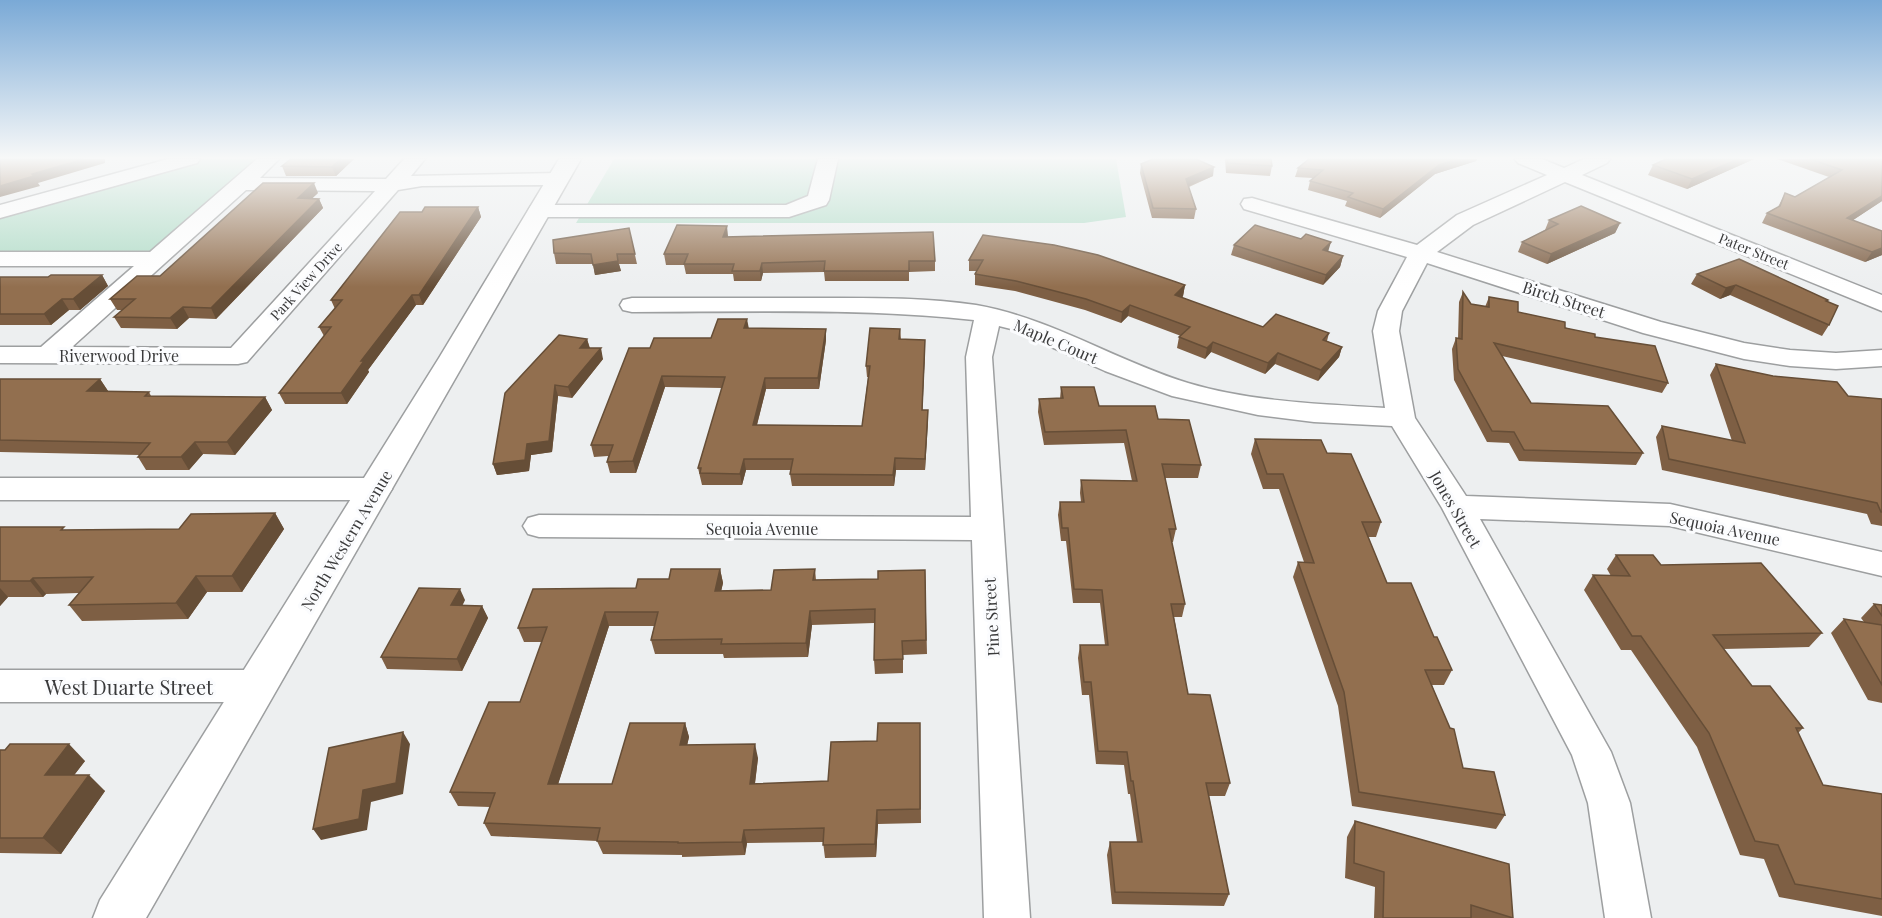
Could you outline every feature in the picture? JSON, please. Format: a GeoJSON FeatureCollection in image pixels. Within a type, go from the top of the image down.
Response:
{"type":"FeatureCollection","features":[{"type":"Feature","properties":{"kind":"main road","name":"North Western Avenue"},"geometry":{"type":"LineString","coordinates":[[118,918],[376,489],[545,202]]}},
{"type":"Feature","properties":{"kind":"street"},"geometry":{"type":"LineString","coordinates":[[0,212],[36,202]]}},
{"type":"Feature","properties":{"kind":"street"},"geometry":{"type":"LineString","coordinates":[[48,355],[219,202]]}},
{"type":"Feature","properties":{"kind":"street","name":"Park View Drive"},"geometry":{"type":"LineString","coordinates":[[238,356],[377,202]]}},
{"type":"Feature","properties":{"kind":"street"},"geometry":{"type":"LineString","coordinates":[[703,202],[789,211],[813,202]]}},
{"type":"Feature","properties":{"kind":"street","name":"Jones Street"},"geometry":{"type":"LineString","coordinates":[[1507,202],[1465,220],[1421,253],[1390,311],[1386,332],[1401,418],[1457,507],[1591,752],[1609,803],[1628,918]]}},
{"type":"Feature","properties":{"kind":"street","name":"Pater Street"},"geometry":{"type":"LineString","coordinates":[[1633,202],[1882,304]]}},
{"type":"Feature","properties":{"kind":"street","name":"Birch Street"},"geometry":{"type":"LineString","coordinates":[[1252,204],[1421,253],[1689,339],[1742,350],[1800,357],[1840,360],[1882,358]]}},
{"type":"Feature","properties":{"kind":"street"},"geometry":{"type":"LineString","coordinates":[[0,259],[156,259]]}},
{"type":"Feature","properties":{"kind":"street","name":"Maple Court"},"geometry":{"type":"LineString","coordinates":[[632,305],[875,305],[919,307],[988,316],[1019,323],[1114,365],[1182,390],[1258,406],[1314,413],[1401,418]]}},
{"type":"Feature","properties":{"kind":"street","name":"Pine Street"},"geometry":{"type":"LineString","coordinates":[[988,316],[979,357],[1007,918]]}},
{"type":"Feature","properties":{"kind":"street","name":"Riverwood Drive"},"geometry":{"type":"LineString","coordinates":[[0,355],[238,356]]}},
{"type":"Feature","properties":{"kind":"street"},"geometry":{"type":"LineString","coordinates":[[0,489],[376,489]]}},
{"type":"Feature","properties":{"kind":"street","name":"Sequoia Avenue"},"geometry":{"type":"LineString","coordinates":[[1457,507],[1670,515],[1882,564]]}},
{"type":"Feature","properties":{"kind":"street","name":"Sequoia Avenue"},"geometry":{"type":"LineString","coordinates":[[539,526],[986,529]]}},
{"type":"Feature","properties":{"kind":"street","name":"West Duarte Street"},"geometry":{"type":"LineString","coordinates":[[0,686],[258,686]]}},
{"type":"Feature","properties":{"kind":"green space"},"geometry":{"type":"Polygon","coordinates":[[[36,202],[221,202],[156,259],[0,259],[0,212],[36,202]]]}},
{"type":"Feature","properties":{"kind":"green space"},"geometry":{"type":"Polygon","coordinates":[[[589,202],[1123,202],[1126,217],[1084,223],[576,223],[589,202]]]}},
{"type":"Feature","properties":{"kind":"building"},"geometry":{"type":"Polygon","coordinates":[[[242,202],[316,202],[211,308],[183,307],[170,318],[114,317],[135,299],[110,299],[137,276],[160,276],[242,202]]]}},
{"type":"Feature","properties":{"kind":"building"},"geometry":{"type":"Polygon","coordinates":[[[1151,202],[1194,202],[1196,209],[1153,208],[1151,202]]]}},
{"type":"Feature","properties":{"kind":"building"},"geometry":{"type":"Polygon","coordinates":[[[1362,202],[1392,202],[1383,209],[1362,202]]]}},
{"type":"Feature","properties":{"kind":"building"},"geometry":{"type":"Polygon","coordinates":[[[1782,202],[1873,202],[1847,218],[1882,231],[1882,248],[1872,252],[1767,213],[1780,206],[1782,202]]]}},
{"type":"Feature","properties":{"kind":"building"},"geometry":{"type":"Polygon","coordinates":[[[1581,206],[1620,223],[1551,254],[1522,242],[1558,224],[1549,220],[1581,206]]]}},
{"type":"Feature","properties":{"kind":"building"},"geometry":{"type":"Polygon","coordinates":[[[425,207],[478,207],[419,295],[412,295],[361,361],[364,361],[341,393],[279,393],[331,327],[319,327],[342,300],[331,300],[400,212],[422,212],[425,207]]]}},
{"type":"Feature","properties":{"kind":"building"},"geometry":{"type":"Polygon","coordinates":[[[677,225],[727,226],[723,237],[933,232],[935,261],[909,261],[909,271],[824,271],[825,261],[762,263],[760,271],[732,271],[734,264],[684,264],[688,254],[664,254],[677,225]]]}},
{"type":"Feature","properties":{"kind":"building"},"geometry":{"type":"Polygon","coordinates":[[[1255,225],[1301,239],[1306,234],[1331,242],[1323,250],[1343,256],[1326,275],[1234,245],[1255,225]]]}},
{"type":"Feature","properties":{"kind":"building"},"geometry":{"type":"Polygon","coordinates":[[[629,228],[635,254],[617,254],[618,261],[593,265],[591,254],[554,253],[553,240],[629,228]]]}},
{"type":"Feature","properties":{"kind":"building"},"geometry":{"type":"Polygon","coordinates":[[[983,235],[1054,245],[1098,255],[1185,285],[1175,295],[1263,327],[1276,314],[1329,333],[1323,340],[1342,347],[1321,370],[1278,353],[1268,363],[1213,342],[1207,348],[1179,337],[1190,327],[1130,305],[1122,312],[1086,299],[1016,281],[975,274],[983,260],[969,260],[983,235]]]}},
{"type":"Feature","properties":{"kind":"building"},"geometry":{"type":"Polygon","coordinates":[[[1739,259],[1838,306],[1829,325],[1736,285],[1726,288],[1697,274],[1739,259]]]}},
{"type":"Feature","properties":{"kind":"building"},"geometry":{"type":"Polygon","coordinates":[[[51,275],[102,275],[73,299],[62,299],[44,314],[0,314],[0,277],[48,277],[51,275]]]}},
{"type":"Feature","properties":{"kind":"building"},"geometry":{"type":"Polygon","coordinates":[[[1463,292],[1471,304],[1489,307],[1489,297],[1518,302],[1518,312],[1565,322],[1565,328],[1595,334],[1595,337],[1655,346],[1668,383],[1494,343],[1531,403],[1608,406],[1643,453],[1524,450],[1514,432],[1492,431],[1458,369],[1456,338],[1462,339],[1463,292]]]}},
{"type":"Feature","properties":{"kind":"building"},"geometry":{"type":"Polygon","coordinates":[[[718,319],[747,319],[744,328],[826,329],[818,378],[765,378],[753,425],[862,426],[870,366],[866,366],[870,328],[900,329],[899,339],[925,340],[922,410],[928,410],[925,459],[895,458],[893,475],[790,474],[793,459],[744,459],[740,474],[700,473],[701,468],[698,468],[725,377],[662,376],[633,461],[607,462],[613,445],[591,445],[629,348],[650,348],[654,338],[711,338],[718,319]]]}},
{"type":"Feature","properties":{"kind":"building"},"geometry":{"type":"Polygon","coordinates":[[[559,335],[587,339],[580,348],[601,348],[568,387],[555,385],[549,441],[527,444],[525,460],[493,464],[505,393],[559,335]]]}},
{"type":"Feature","properties":{"kind":"building"},"geometry":{"type":"Polygon","coordinates":[[[1716,364],[1773,376],[1837,382],[1848,396],[1882,399],[1882,512],[1877,503],[1669,459],[1662,426],[1745,443],[1716,364]]]}},
{"type":"Feature","properties":{"kind":"building"},"geometry":{"type":"Polygon","coordinates":[[[0,379],[100,379],[87,391],[149,392],[145,396],[265,397],[227,442],[195,442],[181,457],[138,457],[150,443],[0,440],[0,379]]]}},
{"type":"Feature","properties":{"kind":"building"},"geometry":{"type":"Polygon","coordinates":[[[1061,387],[1094,387],[1099,406],[1155,406],[1158,419],[1189,420],[1201,465],[1162,464],[1176,529],[1169,529],[1185,604],[1171,604],[1188,694],[1210,695],[1230,783],[1206,783],[1229,894],[1115,892],[1110,842],[1142,842],[1127,752],[1098,751],[1091,682],[1084,682],[1080,645],[1108,645],[1102,590],[1074,589],[1068,528],[1062,528],[1060,502],[1084,502],[1081,480],[1137,481],[1126,430],[1045,432],[1039,399],[1063,398],[1061,387]]]}},
{"type":"Feature","properties":{"kind":"building"},"geometry":{"type":"Polygon","coordinates":[[[1255,439],[1321,440],[1327,453],[1351,454],[1381,522],[1362,522],[1387,583],[1411,583],[1434,637],[1437,637],[1452,670],[1425,670],[1450,728],[1454,729],[1463,768],[1494,772],[1505,815],[1359,792],[1344,692],[1298,562],[1314,563],[1283,474],[1267,474],[1255,439]]]}},
{"type":"Feature","properties":{"kind":"building"},"geometry":{"type":"Polygon","coordinates":[[[275,513],[232,576],[196,576],[176,603],[69,605],[93,577],[0,581],[0,527],[64,527],[61,530],[179,529],[191,514],[275,513]]]}},
{"type":"Feature","properties":{"kind":"building"},"geometry":{"type":"Polygon","coordinates":[[[1616,555],[1653,555],[1661,565],[1761,563],[1822,633],[1713,635],[1752,686],[1770,686],[1803,728],[1796,728],[1823,785],[1882,794],[1882,899],[1795,884],[1778,845],[1755,841],[1709,733],[1641,636],[1632,636],[1593,575],[1630,576],[1616,555]]]}},
{"type":"Feature","properties":{"kind":"building"},"geometry":{"type":"Polygon","coordinates":[[[671,569],[720,569],[715,591],[771,590],[774,570],[815,569],[813,580],[878,579],[878,571],[925,570],[926,640],[902,641],[903,659],[874,660],[875,609],[810,611],[806,643],[721,644],[722,639],[651,640],[658,612],[605,612],[548,784],[612,784],[630,723],[685,723],[680,745],[755,744],[750,784],[828,781],[831,742],[877,741],[878,723],[920,723],[920,809],[877,810],[875,844],[823,845],[824,828],[744,830],[742,842],[597,841],[600,828],[484,823],[495,793],[450,792],[489,702],[520,702],[547,627],[518,628],[533,589],[636,588],[638,579],[669,579],[671,569]]]}},
{"type":"Feature","properties":{"kind":"building"},"geometry":{"type":"Polygon","coordinates":[[[419,588],[460,589],[451,605],[482,606],[457,659],[381,657],[419,588]]]}},
{"type":"Feature","properties":{"kind":"building"},"geometry":{"type":"Polygon","coordinates":[[[1874,604],[1882,605],[1882,616],[1874,604]]]}},
{"type":"Feature","properties":{"kind":"building"},"geometry":{"type":"Polygon","coordinates":[[[1844,619],[1882,625],[1882,685],[1844,619]]]}},
{"type":"Feature","properties":{"kind":"building"},"geometry":{"type":"Polygon","coordinates":[[[403,732],[396,783],[363,790],[359,819],[313,829],[329,748],[403,732]]]}},
{"type":"Feature","properties":{"kind":"building"},"geometry":{"type":"Polygon","coordinates":[[[10,744],[69,744],[45,775],[89,775],[43,838],[0,838],[0,750],[5,750],[10,744]]]}},
{"type":"Feature","properties":{"kind":"building"},"geometry":{"type":"Polygon","coordinates":[[[1355,821],[1509,864],[1513,918],[1471,905],[1471,918],[1383,918],[1384,872],[1354,863],[1355,821]]]}}]}
